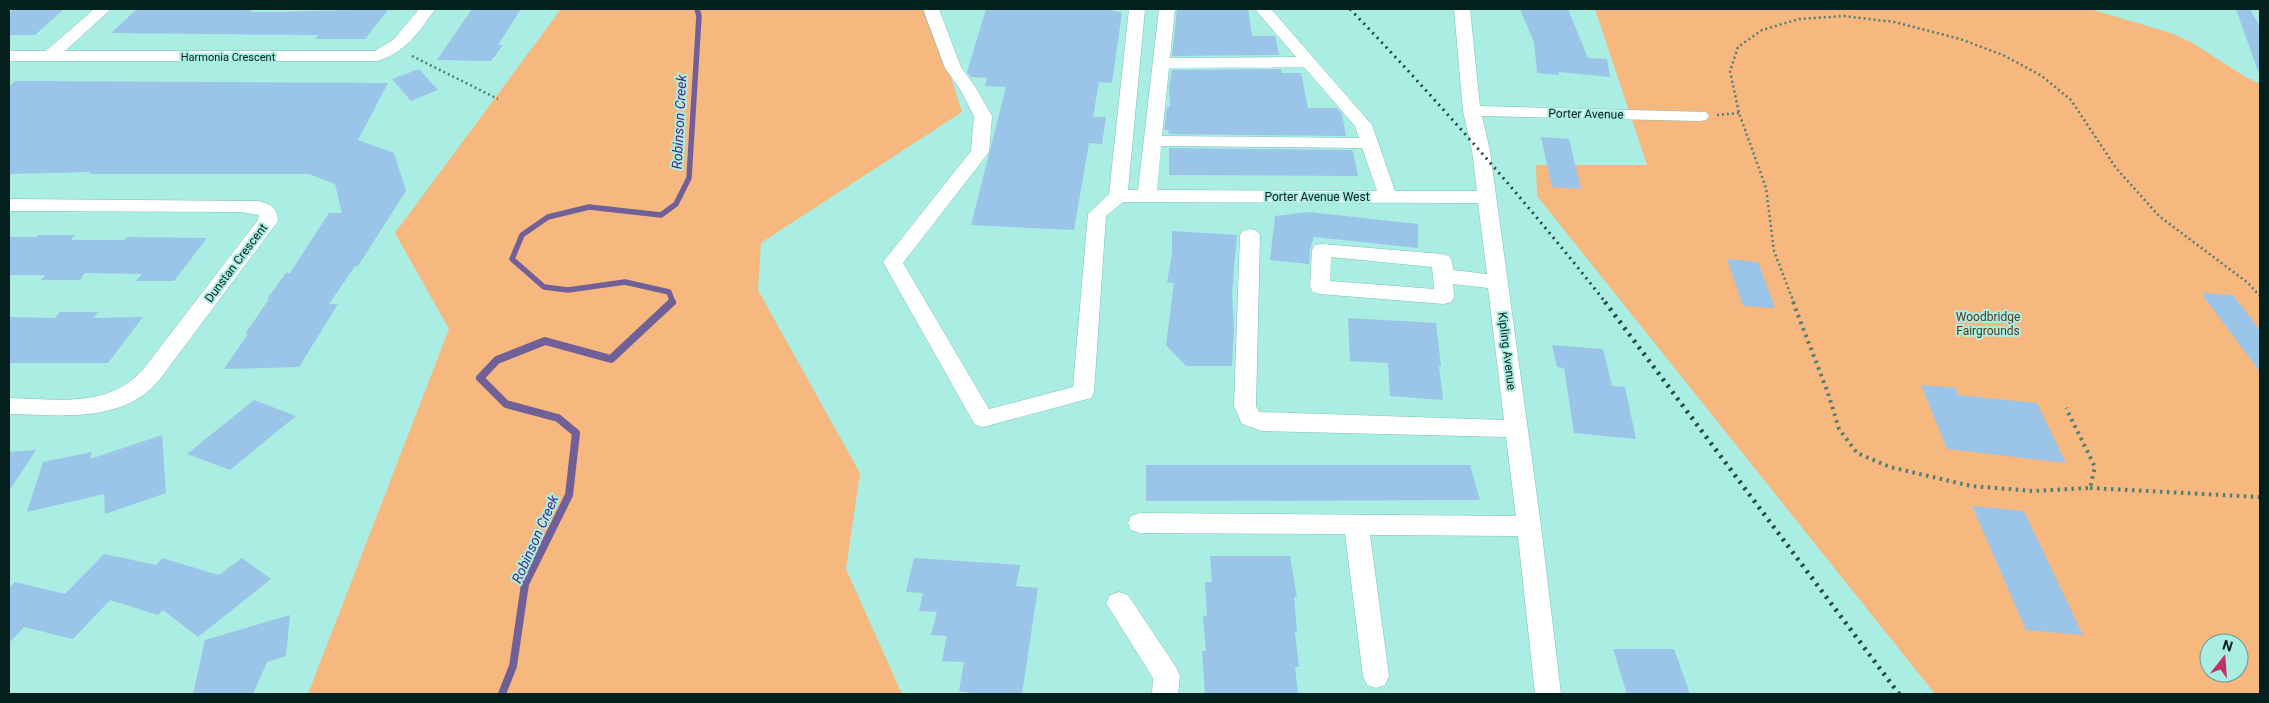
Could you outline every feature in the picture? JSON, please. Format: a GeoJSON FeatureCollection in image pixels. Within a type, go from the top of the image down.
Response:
{"type":"FeatureCollection","features":[{"type":"Feature","properties":{"kind":"street"},"geometry":{"type":"LineString","coordinates":[[50,56],[103,9]]}},
{"type":"Feature","properties":{"kind":"street","name":"Harmonia Crescent"},"geometry":{"type":"LineString","coordinates":[[9,56],[377,56],[388,52],[404,40],[427,9]]}},
{"type":"Feature","properties":{"kind":"street"},"geometry":{"type":"LineString","coordinates":[[931,9],[953,68],[968,88],[983,116],[980,152],[893,262],[983,418],[1083,392],[1097,214],[1118,196],[1137,9]]}},
{"type":"Feature","properties":{"kind":"street"},"geometry":{"type":"LineString","coordinates":[[1148,197],[1167,9]]}},
{"type":"Feature","properties":{"kind":"street"},"geometry":{"type":"LineString","coordinates":[[1262,9],[1363,125],[1388,196]]}},
{"type":"Feature","properties":{"kind":"street","name":"Kipling Avenue"},"geometry":{"type":"LineString","coordinates":[[1462,9],[1472,112],[1487,196],[1529,526],[1548,694]]}},
{"type":"Feature","properties":{"kind":"street"},"geometry":{"type":"LineString","coordinates":[[1162,63],[1309,62]]}},
{"type":"Feature","properties":{"kind":"street","name":"Porter Avenue"},"geometry":{"type":"LineString","coordinates":[[1472,112],[1700,116]]}},
{"type":"Feature","properties":{"kind":"street"},"geometry":{"type":"LineString","coordinates":[[1154,141],[1370,143]]}},
{"type":"Feature","properties":{"kind":"street","name":"Porter Avenue West"},"geometry":{"type":"LineString","coordinates":[[1118,196],[1487,196]]}},
{"type":"Feature","properties":{"kind":"street","name":"Dunstan Crescent"},"geometry":{"type":"LineString","coordinates":[[9,205],[249,206],[258,207],[268,212],[268,221],[155,370],[134,391],[121,399],[101,404],[9,406]]}},
{"type":"Feature","properties":{"kind":"street"},"geometry":{"type":"LineString","coordinates":[[1250,235],[1245,406],[1250,418],[1262,422],[1517,429]]}},
{"type":"Feature","properties":{"kind":"street"},"geometry":{"type":"LineString","coordinates":[[1322,250],[1442,262],[1443,276],[1444,297],[1320,287],[1322,250]]}},
{"type":"Feature","properties":{"kind":"street"},"geometry":{"type":"LineString","coordinates":[[1443,276],[1498,282]]}},
{"type":"Feature","properties":{"kind":"street"},"geometry":{"type":"LineString","coordinates":[[1140,523],[1529,526]]}},
{"type":"Feature","properties":{"kind":"street"},"geometry":{"type":"LineString","coordinates":[[1356,524],[1376,676]]}},
{"type":"Feature","properties":{"kind":"street"},"geometry":{"type":"LineString","coordinates":[[1119,603],[1167,676],[1165,694]]}},
{"type":"Feature","properties":{"kind":"path"},"geometry":{"type":"LineString","coordinates":[[2260,296],[2248,283],[2159,216],[2116,168],[2072,100],[2042,76],[2003,55],[1960,40],[1894,22],[1844,16],[1799,19],[1780,24],[1762,30],[1738,47],[1730,72],[1739,113],[1766,188],[1774,251],[1828,392],[1839,429],[1857,453],[1890,468],[1971,486],[2033,491],[2090,488],[2260,497]]}},
{"type":"Feature","properties":{"kind":"path"},"geometry":{"type":"LineString","coordinates":[[412,56],[498,99]]}},
{"type":"Feature","properties":{"kind":"path"},"geometry":{"type":"LineString","coordinates":[[2066,408],[2095,467],[2090,488]]}},
{"type":"Feature","properties":{"kind":"green space"},"geometry":{"type":"Polygon","coordinates":[[[561,9],[923,9],[934,23],[962,112],[761,243],[758,290],[860,473],[846,569],[902,694],[308,694],[449,329],[395,233],[561,9]]]}},
{"type":"Feature","properties":{"kind":"green space","name":"Woodbridge Fairgrounds"},"geometry":{"type":"Polygon","coordinates":[[[1595,9],[2090,9],[2171,33],[2191,42],[2260,84],[2260,694],[1935,694],[1537,196],[1536,165],[1647,165],[1595,9]]]}},
{"type":"Feature","properties":{"kind":"building"},"geometry":{"type":"Polygon","coordinates":[[[14,9],[64,9],[35,35],[9,35],[9,14],[14,9]]]}},
{"type":"Feature","properties":{"kind":"building"},"geometry":{"type":"Polygon","coordinates":[[[137,9],[253,9],[250,12],[278,12],[389,9],[365,39],[315,39],[319,35],[111,33],[137,9]]]}},
{"type":"Feature","properties":{"kind":"building"},"geometry":{"type":"Polygon","coordinates":[[[472,9],[521,9],[498,45],[503,45],[491,61],[437,60],[472,9]]]}},
{"type":"Feature","properties":{"kind":"building"},"geometry":{"type":"Polygon","coordinates":[[[986,9],[1108,9],[1122,13],[1112,83],[1099,82],[1093,117],[1106,117],[1102,144],[1089,143],[1074,230],[971,225],[1006,87],[985,86],[987,78],[971,77],[967,72],[986,9]]]}},
{"type":"Feature","properties":{"kind":"building"},"geometry":{"type":"Polygon","coordinates":[[[1177,9],[1248,9],[1252,36],[1275,36],[1279,55],[1172,56],[1177,9]]]}},
{"type":"Feature","properties":{"kind":"building"},"geometry":{"type":"Polygon","coordinates":[[[1520,9],[1568,9],[1588,58],[1607,59],[1610,77],[1559,72],[1559,75],[1537,73],[1534,42],[1520,9]]]}},
{"type":"Feature","properties":{"kind":"building"},"geometry":{"type":"Polygon","coordinates":[[[2236,9],[2250,9],[2260,27],[2260,71],[2258,71],[2236,9]]]}},
{"type":"Feature","properties":{"kind":"building"},"geometry":{"type":"Polygon","coordinates":[[[419,69],[438,90],[411,101],[392,79],[419,69]]]}},
{"type":"Feature","properties":{"kind":"building"},"geometry":{"type":"Polygon","coordinates":[[[1281,69],[1282,73],[1301,73],[1308,108],[1337,108],[1342,114],[1346,136],[1169,134],[1168,130],[1164,130],[1167,107],[1170,107],[1169,87],[1172,70],[1281,69]]]}},
{"type":"Feature","properties":{"kind":"building"},"geometry":{"type":"Polygon","coordinates":[[[15,81],[388,83],[358,140],[394,153],[406,191],[358,266],[355,266],[329,304],[338,304],[299,367],[224,369],[248,334],[245,334],[269,299],[267,299],[286,273],[290,273],[329,213],[342,213],[335,184],[309,174],[89,174],[91,172],[9,174],[9,87],[15,81]]]}},
{"type":"Feature","properties":{"kind":"building"},"geometry":{"type":"Polygon","coordinates":[[[1541,137],[1569,139],[1581,189],[1552,187],[1541,137]]]}},
{"type":"Feature","properties":{"kind":"building"},"geometry":{"type":"Polygon","coordinates":[[[1169,148],[1349,150],[1353,151],[1358,176],[1169,175],[1169,148]]]}},
{"type":"Feature","properties":{"kind":"building"},"geometry":{"type":"Polygon","coordinates":[[[1309,212],[1418,224],[1418,248],[1314,237],[1310,250],[1309,264],[1270,260],[1275,216],[1309,212]]]}},
{"type":"Feature","properties":{"kind":"building"},"geometry":{"type":"Polygon","coordinates":[[[1172,231],[1237,235],[1232,293],[1234,329],[1232,366],[1186,366],[1166,345],[1174,283],[1167,282],[1172,254],[1172,231]]]}},
{"type":"Feature","properties":{"kind":"building"},"geometry":{"type":"Polygon","coordinates":[[[38,235],[75,235],[71,240],[124,240],[127,237],[207,238],[174,281],[136,281],[142,274],[85,273],[80,280],[41,280],[45,275],[9,275],[9,237],[36,237],[38,235]]]}},
{"type":"Feature","properties":{"kind":"building"},"geometry":{"type":"Polygon","coordinates":[[[1727,259],[1758,262],[1775,308],[1743,306],[1727,259]]]}},
{"type":"Feature","properties":{"kind":"building"},"geometry":{"type":"Polygon","coordinates":[[[2201,293],[2233,295],[2260,330],[2260,372],[2201,293]]]}},
{"type":"Feature","properties":{"kind":"building"},"geometry":{"type":"Polygon","coordinates":[[[60,312],[98,312],[94,318],[143,317],[108,363],[9,363],[9,317],[55,318],[60,312]]]}},
{"type":"Feature","properties":{"kind":"building"},"geometry":{"type":"Polygon","coordinates":[[[1348,318],[1436,323],[1443,400],[1390,396],[1388,363],[1350,361],[1348,318]]]}},
{"type":"Feature","properties":{"kind":"building"},"geometry":{"type":"Polygon","coordinates":[[[1552,345],[1603,349],[1612,386],[1625,387],[1636,439],[1574,433],[1564,368],[1557,367],[1552,345]]]}},
{"type":"Feature","properties":{"kind":"building"},"geometry":{"type":"Polygon","coordinates":[[[1921,385],[1956,388],[1958,395],[2037,403],[2066,463],[1947,449],[1921,385]]]}},
{"type":"Feature","properties":{"kind":"building"},"geometry":{"type":"Polygon","coordinates":[[[254,400],[296,416],[230,470],[187,454],[254,400]]]}},
{"type":"Feature","properties":{"kind":"building"},"geometry":{"type":"Polygon","coordinates":[[[162,435],[166,493],[105,514],[104,494],[27,512],[43,462],[92,452],[90,459],[162,435]]]}},
{"type":"Feature","properties":{"kind":"building"},"geometry":{"type":"Polygon","coordinates":[[[36,450],[9,491],[9,452],[36,450]]]}},
{"type":"Feature","properties":{"kind":"building"},"geometry":{"type":"Polygon","coordinates":[[[1146,465],[1470,465],[1480,500],[1146,501],[1146,465]]]}},
{"type":"Feature","properties":{"kind":"building"},"geometry":{"type":"Polygon","coordinates":[[[1972,506],[2024,511],[2083,635],[2026,630],[1972,506]]]}},
{"type":"Feature","properties":{"kind":"building"},"geometry":{"type":"Polygon","coordinates":[[[104,554],[156,565],[162,558],[219,575],[242,558],[271,579],[198,637],[163,610],[158,615],[110,600],[73,639],[24,627],[9,643],[9,588],[15,582],[65,594],[104,554]]]}},
{"type":"Feature","properties":{"kind":"building"},"geometry":{"type":"Polygon","coordinates":[[[1210,556],[1290,556],[1297,597],[1294,597],[1299,667],[1295,667],[1298,694],[1205,694],[1202,651],[1206,651],[1203,616],[1207,616],[1205,582],[1212,582],[1210,556]]]}},
{"type":"Feature","properties":{"kind":"building"},"geometry":{"type":"Polygon","coordinates":[[[914,558],[1020,565],[1016,586],[1038,588],[1022,694],[979,694],[959,691],[964,662],[942,661],[947,636],[931,635],[937,612],[919,611],[923,593],[906,592],[914,558]]]}},
{"type":"Feature","properties":{"kind":"building"},"geometry":{"type":"Polygon","coordinates":[[[290,615],[286,656],[267,662],[253,694],[193,694],[205,640],[290,615]]]}},
{"type":"Feature","properties":{"kind":"building"},"geometry":{"type":"Polygon","coordinates":[[[1613,649],[1674,649],[1690,694],[1627,694],[1613,649]]]}},
{"type":"Feature","properties":{"kind":"waterway","name":"Robinson Creek"},"geometry":{"type":"LineString","coordinates":[[673,303],[669,292],[625,282],[568,290],[544,287],[512,259],[522,235],[548,217],[589,207],[661,215],[676,204],[689,178],[699,16],[697,9]]}},
{"type":"Feature","properties":{"kind":"waterway","name":"Robinson Creek"},"geometry":{"type":"LineString","coordinates":[[502,694],[513,666],[525,584],[569,495],[576,433],[558,418],[506,404],[480,378],[497,360],[545,341],[611,359],[672,302]]}},
{"type":"Feature","properties":{"kind":"railway"},"geometry":{"type":"LineString","coordinates":[[1350,9],[1417,80],[1481,153],[1606,303]]}},
{"type":"Feature","properties":{"kind":"railway"},"geometry":{"type":"LineString","coordinates":[[1605,302],[1899,694]]}}]}
